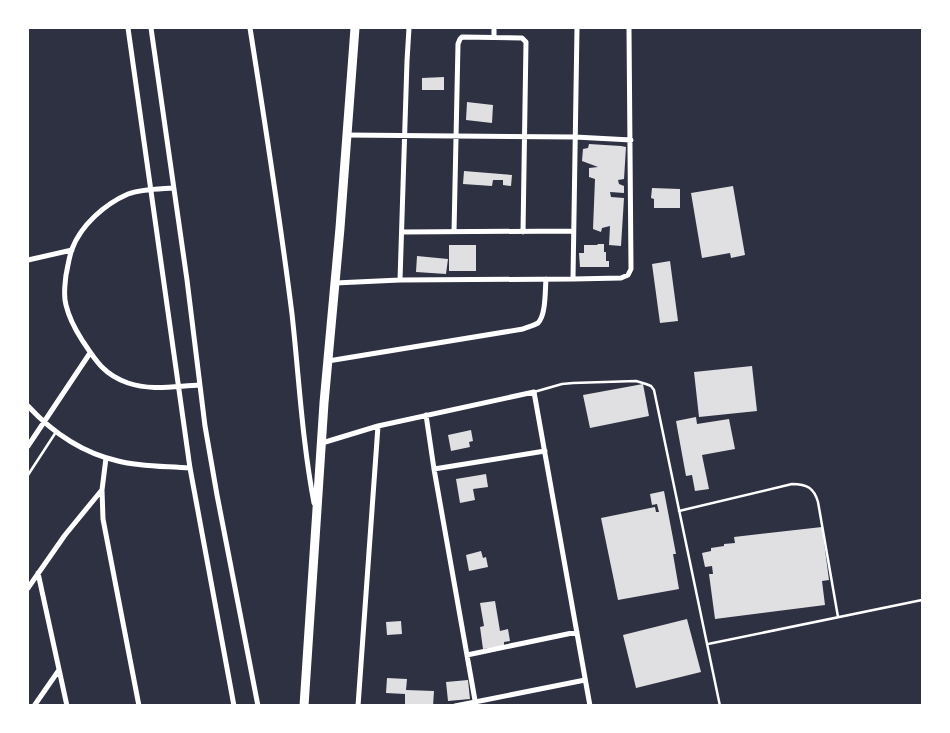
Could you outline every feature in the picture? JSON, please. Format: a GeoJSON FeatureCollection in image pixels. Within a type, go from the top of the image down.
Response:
{"type":"FeatureCollection","features":[{"type":"Feature","properties":{"kind":"main road"},"geometry":{"type":"LineString","coordinates":[[304,706],[328,361],[355,28]]}},
{"type":"Feature","properties":{"kind":"street"},"geometry":{"type":"LineString","coordinates":[[128,28],[190,468],[234,706]]}},
{"type":"Feature","properties":{"kind":"street"},"geometry":{"type":"LineString","coordinates":[[151,28],[205,426],[258,706]]}},
{"type":"Feature","properties":{"kind":"street"},"geometry":{"type":"LineString","coordinates":[[250,28],[289,294],[309,474],[317,517]]}},
{"type":"Feature","properties":{"kind":"street"},"geometry":{"type":"LineString","coordinates":[[400,280],[409,28]]}},
{"type":"Feature","properties":{"kind":"street"},"geometry":{"type":"LineString","coordinates":[[494,28],[494,38]]}},
{"type":"Feature","properties":{"kind":"street"},"geometry":{"type":"LineString","coordinates":[[572,279],[577,28]]}},
{"type":"Feature","properties":{"kind":"street"},"geometry":{"type":"LineString","coordinates":[[334,283],[400,280],[621,278],[628,275],[631,269],[630,28]]}},
{"type":"Feature","properties":{"kind":"street"},"geometry":{"type":"LineString","coordinates":[[454,232],[458,41],[462,37],[522,38],[526,42],[523,232]]}},
{"type":"Feature","properties":{"kind":"street"},"geometry":{"type":"LineString","coordinates":[[346,136],[524,136],[631,140]]}},
{"type":"Feature","properties":{"kind":"street"},"geometry":{"type":"LineString","coordinates":[[173,188],[130,194],[105,208],[84,227],[76,239],[72,250],[64,294],[74,327],[97,364],[106,372],[126,383],[149,388],[200,384]]}},
{"type":"Feature","properties":{"kind":"street"},"geometry":{"type":"LineString","coordinates":[[402,232],[573,231]]}},
{"type":"Feature","properties":{"kind":"street"},"geometry":{"type":"LineString","coordinates":[[28,260],[72,250]]}},
{"type":"Feature","properties":{"kind":"street"},"geometry":{"type":"LineString","coordinates":[[328,361],[533,326],[543,316],[546,280]]}},
{"type":"Feature","properties":{"kind":"street"},"geometry":{"type":"LineString","coordinates":[[28,446],[90,353]]}},
{"type":"Feature","properties":{"kind":"street"},"geometry":{"type":"LineString","coordinates":[[322,443],[378,426],[534,392],[590,706]]}},
{"type":"Feature","properties":{"kind":"street"},"geometry":{"type":"LineString","coordinates":[[28,406],[56,432],[80,447],[98,455],[119,462],[190,468]]}},
{"type":"Feature","properties":{"kind":"street"},"geometry":{"type":"LineString","coordinates":[[426,416],[476,704]]}},
{"type":"Feature","properties":{"kind":"street"},"geometry":{"type":"LineString","coordinates":[[358,706],[378,426]]}},
{"type":"Feature","properties":{"kind":"street"},"geometry":{"type":"LineString","coordinates":[[434,469],[544,451]]}},
{"type":"Feature","properties":{"kind":"street"},"geometry":{"type":"LineString","coordinates":[[106,458],[102,490],[104,519],[139,706]]}},
{"type":"Feature","properties":{"kind":"street"},"geometry":{"type":"LineString","coordinates":[[28,588],[65,535],[102,490]]}},
{"type":"Feature","properties":{"kind":"street"},"geometry":{"type":"LineString","coordinates":[[38,573],[67,706]]}},
{"type":"Feature","properties":{"kind":"street"},"geometry":{"type":"LineString","coordinates":[[467,655],[576,632]]}},
{"type":"Feature","properties":{"kind":"street"},"geometry":{"type":"LineString","coordinates":[[34,706],[59,670]]}},
{"type":"Feature","properties":{"kind":"street"},"geometry":{"type":"LineString","coordinates":[[455,706],[476,704],[585,680]]}},
{"type":"Feature","properties":{"kind":"lane"},"geometry":{"type":"LineString","coordinates":[[534,392],[562,384],[636,381],[651,386],[654,390],[720,706]]}},
{"type":"Feature","properties":{"kind":"lane"},"geometry":{"type":"LineString","coordinates":[[28,474],[56,432]]}},
{"type":"Feature","properties":{"kind":"lane"},"geometry":{"type":"LineString","coordinates":[[679,511],[792,484],[806,486],[812,490],[818,502],[838,617]]}},
{"type":"Feature","properties":{"kind":"lane"},"geometry":{"type":"LineString","coordinates":[[708,644],[922,600]]}},
{"type":"Feature","properties":{"kind":"building"},"geometry":{"type":"Polygon","coordinates":[[[444,77],[444,90],[422,90],[422,78],[444,77]]]}},
{"type":"Feature","properties":{"kind":"building"},"geometry":{"type":"Polygon","coordinates":[[[467,102],[493,105],[492,123],[466,120],[467,102]]]}},
{"type":"Feature","properties":{"kind":"building"},"geometry":{"type":"Polygon","coordinates":[[[589,144],[626,147],[624,179],[618,180],[619,184],[624,186],[624,193],[610,192],[611,197],[624,198],[621,246],[609,245],[610,226],[602,228],[601,232],[593,229],[595,179],[589,177],[589,168],[598,167],[582,161],[583,149],[588,148],[589,144]]]}},
{"type":"Feature","properties":{"kind":"building"},"geometry":{"type":"Polygon","coordinates":[[[464,171],[512,175],[511,186],[503,185],[503,180],[493,180],[492,186],[463,184],[464,171]]]}},
{"type":"Feature","properties":{"kind":"building"},"geometry":{"type":"Polygon","coordinates":[[[733,186],[745,255],[731,258],[730,253],[702,258],[691,193],[733,186]]]}},
{"type":"Feature","properties":{"kind":"building"},"geometry":{"type":"Polygon","coordinates":[[[652,188],[680,189],[680,208],[654,208],[654,199],[651,198],[652,188]]]}},
{"type":"Feature","properties":{"kind":"building"},"geometry":{"type":"Polygon","coordinates":[[[604,244],[604,252],[606,252],[606,261],[609,261],[609,267],[580,267],[579,253],[584,253],[584,245],[604,244]]]}},
{"type":"Feature","properties":{"kind":"building"},"geometry":{"type":"Polygon","coordinates":[[[449,245],[476,245],[476,271],[449,271],[449,245]]]}},
{"type":"Feature","properties":{"kind":"building"},"geometry":{"type":"Polygon","coordinates":[[[417,256],[448,259],[446,274],[416,272],[417,256]]]}},
{"type":"Feature","properties":{"kind":"building"},"geometry":{"type":"Polygon","coordinates":[[[670,261],[678,321],[660,323],[652,264],[670,261]]]}},
{"type":"Feature","properties":{"kind":"building"},"geometry":{"type":"Polygon","coordinates":[[[752,366],[757,411],[699,417],[694,372],[752,366]]]}},
{"type":"Feature","properties":{"kind":"building"},"geometry":{"type":"Polygon","coordinates":[[[643,384],[649,416],[590,428],[583,395],[643,384]]]}},
{"type":"Feature","properties":{"kind":"building"},"geometry":{"type":"Polygon","coordinates":[[[696,417],[697,424],[729,419],[735,449],[702,455],[709,489],[695,491],[692,475],[686,476],[676,421],[696,417]]]}},
{"type":"Feature","properties":{"kind":"building"},"geometry":{"type":"Polygon","coordinates":[[[471,430],[473,441],[469,442],[470,447],[451,451],[448,435],[471,430]]]}},
{"type":"Feature","properties":{"kind":"building"},"geometry":{"type":"Polygon","coordinates":[[[486,474],[488,487],[473,489],[475,500],[460,503],[456,479],[486,474]]]}},
{"type":"Feature","properties":{"kind":"building"},"geometry":{"type":"Polygon","coordinates":[[[664,491],[676,554],[673,554],[679,589],[618,600],[601,518],[655,507],[656,512],[659,512],[657,504],[652,505],[650,494],[664,491]]]}},
{"type":"Feature","properties":{"kind":"building"},"geometry":{"type":"Polygon","coordinates":[[[822,527],[829,580],[822,581],[825,605],[715,619],[709,574],[713,574],[712,566],[705,567],[702,553],[711,551],[711,548],[724,546],[724,544],[735,543],[734,537],[822,527]]]}},
{"type":"Feature","properties":{"kind":"building"},"geometry":{"type":"Polygon","coordinates":[[[481,551],[483,558],[486,557],[488,567],[469,571],[466,555],[481,551]]]}},
{"type":"Feature","properties":{"kind":"building"},"geometry":{"type":"Polygon","coordinates":[[[495,601],[500,631],[508,629],[510,641],[504,642],[504,646],[483,649],[480,627],[484,626],[480,603],[495,601]]]}},
{"type":"Feature","properties":{"kind":"building"},"geometry":{"type":"Polygon","coordinates":[[[687,619],[701,672],[636,688],[623,635],[687,619]]]}},
{"type":"Feature","properties":{"kind":"building"},"geometry":{"type":"Polygon","coordinates":[[[401,621],[402,634],[387,635],[386,622],[401,621]]]}},
{"type":"Feature","properties":{"kind":"building"},"geometry":{"type":"Polygon","coordinates":[[[387,678],[407,679],[406,690],[434,691],[433,706],[405,705],[405,694],[386,693],[387,678]]]}},
{"type":"Feature","properties":{"kind":"building"},"geometry":{"type":"Polygon","coordinates":[[[468,680],[470,699],[448,701],[446,682],[468,680]]]}}]}
